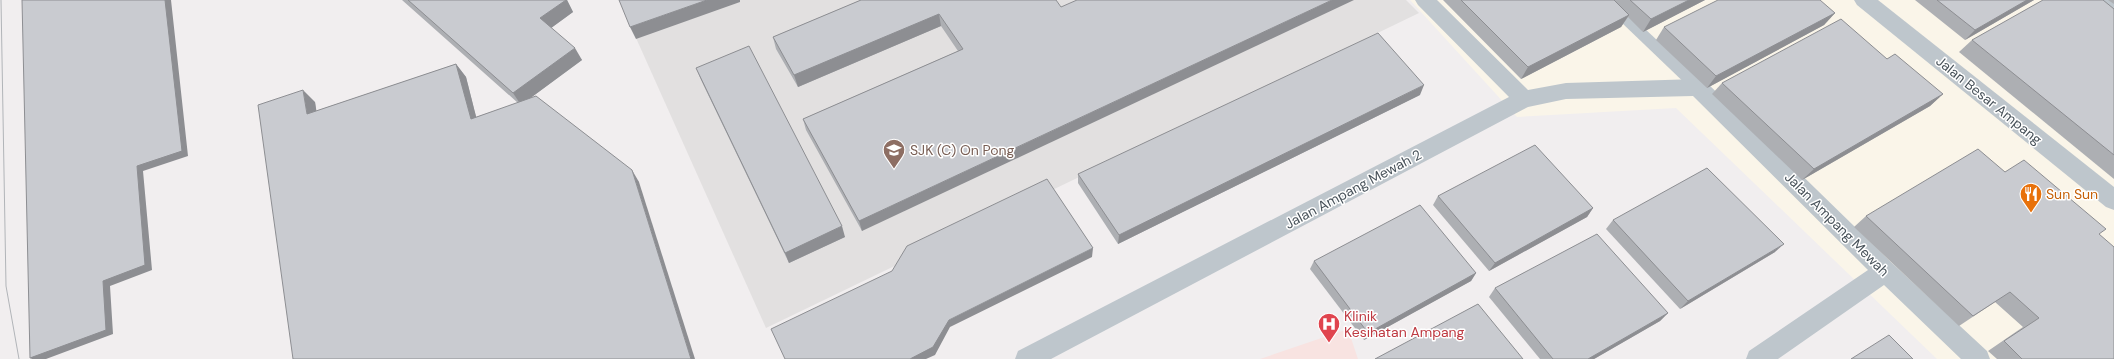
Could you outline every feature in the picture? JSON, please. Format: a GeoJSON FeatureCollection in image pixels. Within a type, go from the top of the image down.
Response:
{"type":"FeatureCollection","features":[{"type":"Feature","properties":{"kind":"street"},"geometry":{"type":"LineString","coordinates":[[1425,0],[1524,99]]}},
{"type":"Feature","properties":{"kind":"street","name":"Jalan Besar Ampang"},"geometry":{"type":"LineString","coordinates":[[1864,0],[2114,200]]}},
{"type":"Feature","properties":{"kind":"street","name":"Jalan Ampang Mewah 2"},"geometry":{"type":"LineString","coordinates":[[1027,359],[1524,99],[1566,91],[1698,86]]}},
{"type":"Feature","properties":{"kind":"street","name":"Jalan Ampang Mewah"},"geometry":{"type":"LineString","coordinates":[[1698,86],[1885,271],[1978,359]]}},
{"type":"Feature","properties":{"kind":"street"},"geometry":{"type":"LineString","coordinates":[[1758,359],[1885,271]]}},
{"type":"Feature","properties":{"kind":"lane"},"geometry":{"type":"LineString","coordinates":[[1605,0],[1698,86]]}},
{"type":"Feature","properties":{"kind":"lane"},"geometry":{"type":"LineString","coordinates":[[2105,0],[2114,7]]}},
{"type":"Feature","properties":{"kind":"shaded area","name":"SJK (C) On Pong"},"geometry":{"type":"Polygon","coordinates":[[[619,0],[1406,0],[1419,13],[766,328],[619,0]]]}},
{"type":"Feature","properties":{"kind":"shaded area"},"geometry":{"type":"Polygon","coordinates":[[[1410,0],[2085,0],[2114,21],[2114,359],[1937,359],[1676,108],[1517,117],[1410,0]]]}},
{"type":"Feature","properties":{"kind":"shaded area","name":"Klinik Kesihatan Ampang"},"geometry":{"type":"Polygon","coordinates":[[[1348,329],[1358,359],[1260,359],[1348,329]]]}},
{"type":"Feature","properties":{"kind":"building"},"geometry":{"type":"Polygon","coordinates":[[[22,0],[165,0],[182,151],[137,166],[145,265],[103,281],[106,330],[30,358],[22,0]]]}},
{"type":"Feature","properties":{"kind":"building"},"geometry":{"type":"Polygon","coordinates":[[[408,0],[566,0],[540,18],[575,48],[513,93],[408,0]]]}},
{"type":"Feature","properties":{"kind":"building"},"geometry":{"type":"Polygon","coordinates":[[[619,0],[707,0],[630,27],[619,0]]]}},
{"type":"Feature","properties":{"kind":"building"},"geometry":{"type":"Polygon","coordinates":[[[861,0],[1056,0],[1061,7],[1077,0],[1332,0],[859,221],[803,119],[963,49],[939,14],[794,75],[773,37],[861,0]]]}},
{"type":"Feature","properties":{"kind":"building"},"geometry":{"type":"Polygon","coordinates":[[[1461,0],[1614,0],[1629,15],[1528,67],[1461,0]]]}},
{"type":"Feature","properties":{"kind":"building"},"geometry":{"type":"Polygon","coordinates":[[[1630,0],[1689,0],[1651,19],[1630,0]]]}},
{"type":"Feature","properties":{"kind":"building"},"geometry":{"type":"Polygon","coordinates":[[[1718,0],[1820,0],[1835,13],[1716,76],[1664,27],[1718,0]]]}},
{"type":"Feature","properties":{"kind":"building"},"geometry":{"type":"Polygon","coordinates":[[[1937,0],[2027,0],[1975,30],[1937,0]]]}},
{"type":"Feature","properties":{"kind":"building"},"geometry":{"type":"Polygon","coordinates":[[[2043,0],[2103,0],[2114,9],[2114,155],[1972,40],[2043,0]]]}},
{"type":"Feature","properties":{"kind":"building"},"geometry":{"type":"Polygon","coordinates":[[[1841,19],[1887,59],[1895,54],[1943,94],[1814,169],[1722,83],[1841,19]]]}},
{"type":"Feature","properties":{"kind":"building"},"geometry":{"type":"Polygon","coordinates":[[[1378,33],[1424,85],[1119,235],[1078,174],[1378,33]]]}},
{"type":"Feature","properties":{"kind":"building"},"geometry":{"type":"Polygon","coordinates":[[[749,46],[842,226],[785,253],[696,68],[749,46]]]}},
{"type":"Feature","properties":{"kind":"building"},"geometry":{"type":"Polygon","coordinates":[[[456,64],[471,119],[536,96],[632,170],[691,359],[293,359],[258,105],[303,90],[307,114],[456,64]]]}},
{"type":"Feature","properties":{"kind":"building"},"geometry":{"type":"Polygon","coordinates":[[[1535,145],[1593,208],[1495,263],[1438,196],[1535,145]]]}},
{"type":"Feature","properties":{"kind":"building"},"geometry":{"type":"Polygon","coordinates":[[[1978,149],[2005,172],[2024,160],[2106,229],[2099,234],[2114,247],[2114,359],[2022,359],[2004,341],[2039,318],[2010,292],[1973,316],[1866,216],[1978,149]]]}},
{"type":"Feature","properties":{"kind":"building"},"geometry":{"type":"Polygon","coordinates":[[[1707,168],[1784,244],[1688,301],[1613,220],[1707,168]]]}},
{"type":"Feature","properties":{"kind":"building"},"geometry":{"type":"Polygon","coordinates":[[[1047,179],[1093,248],[949,320],[933,347],[910,359],[785,359],[771,329],[892,271],[907,246],[1047,179]]]}},
{"type":"Feature","properties":{"kind":"building"},"geometry":{"type":"Polygon","coordinates":[[[1420,205],[1476,273],[1368,333],[1314,261],[1420,205]]]}},
{"type":"Feature","properties":{"kind":"building"},"geometry":{"type":"Polygon","coordinates":[[[1597,234],[1668,313],[1588,359],[1553,359],[1495,288],[1597,234]]]}},
{"type":"Feature","properties":{"kind":"building"},"geometry":{"type":"Polygon","coordinates":[[[1478,304],[1523,359],[1375,359],[1478,304]]]}},
{"type":"Feature","properties":{"kind":"building"},"geometry":{"type":"Polygon","coordinates":[[[1889,335],[1913,359],[1851,359],[1889,335]]]}},
{"type":"Feature","properties":{"kind":"tram line"},"geometry":{"type":"LineString","coordinates":[[1,0],[6,286],[19,359]]}},
{"type":"Feature","properties":{"kind":"place","name":"SJK (C) On Pong"},"geometry":{"type":"Point","coordinates":[894,170]}},
{"type":"Feature","properties":{"kind":"place","name":"Sun Sun"},"geometry":{"type":"Point","coordinates":[2031,214]}},
{"type":"Feature","properties":{"kind":"place","name":"Klinik Kesihatan Ampang"},"geometry":{"type":"Point","coordinates":[1329,344]}}]}
